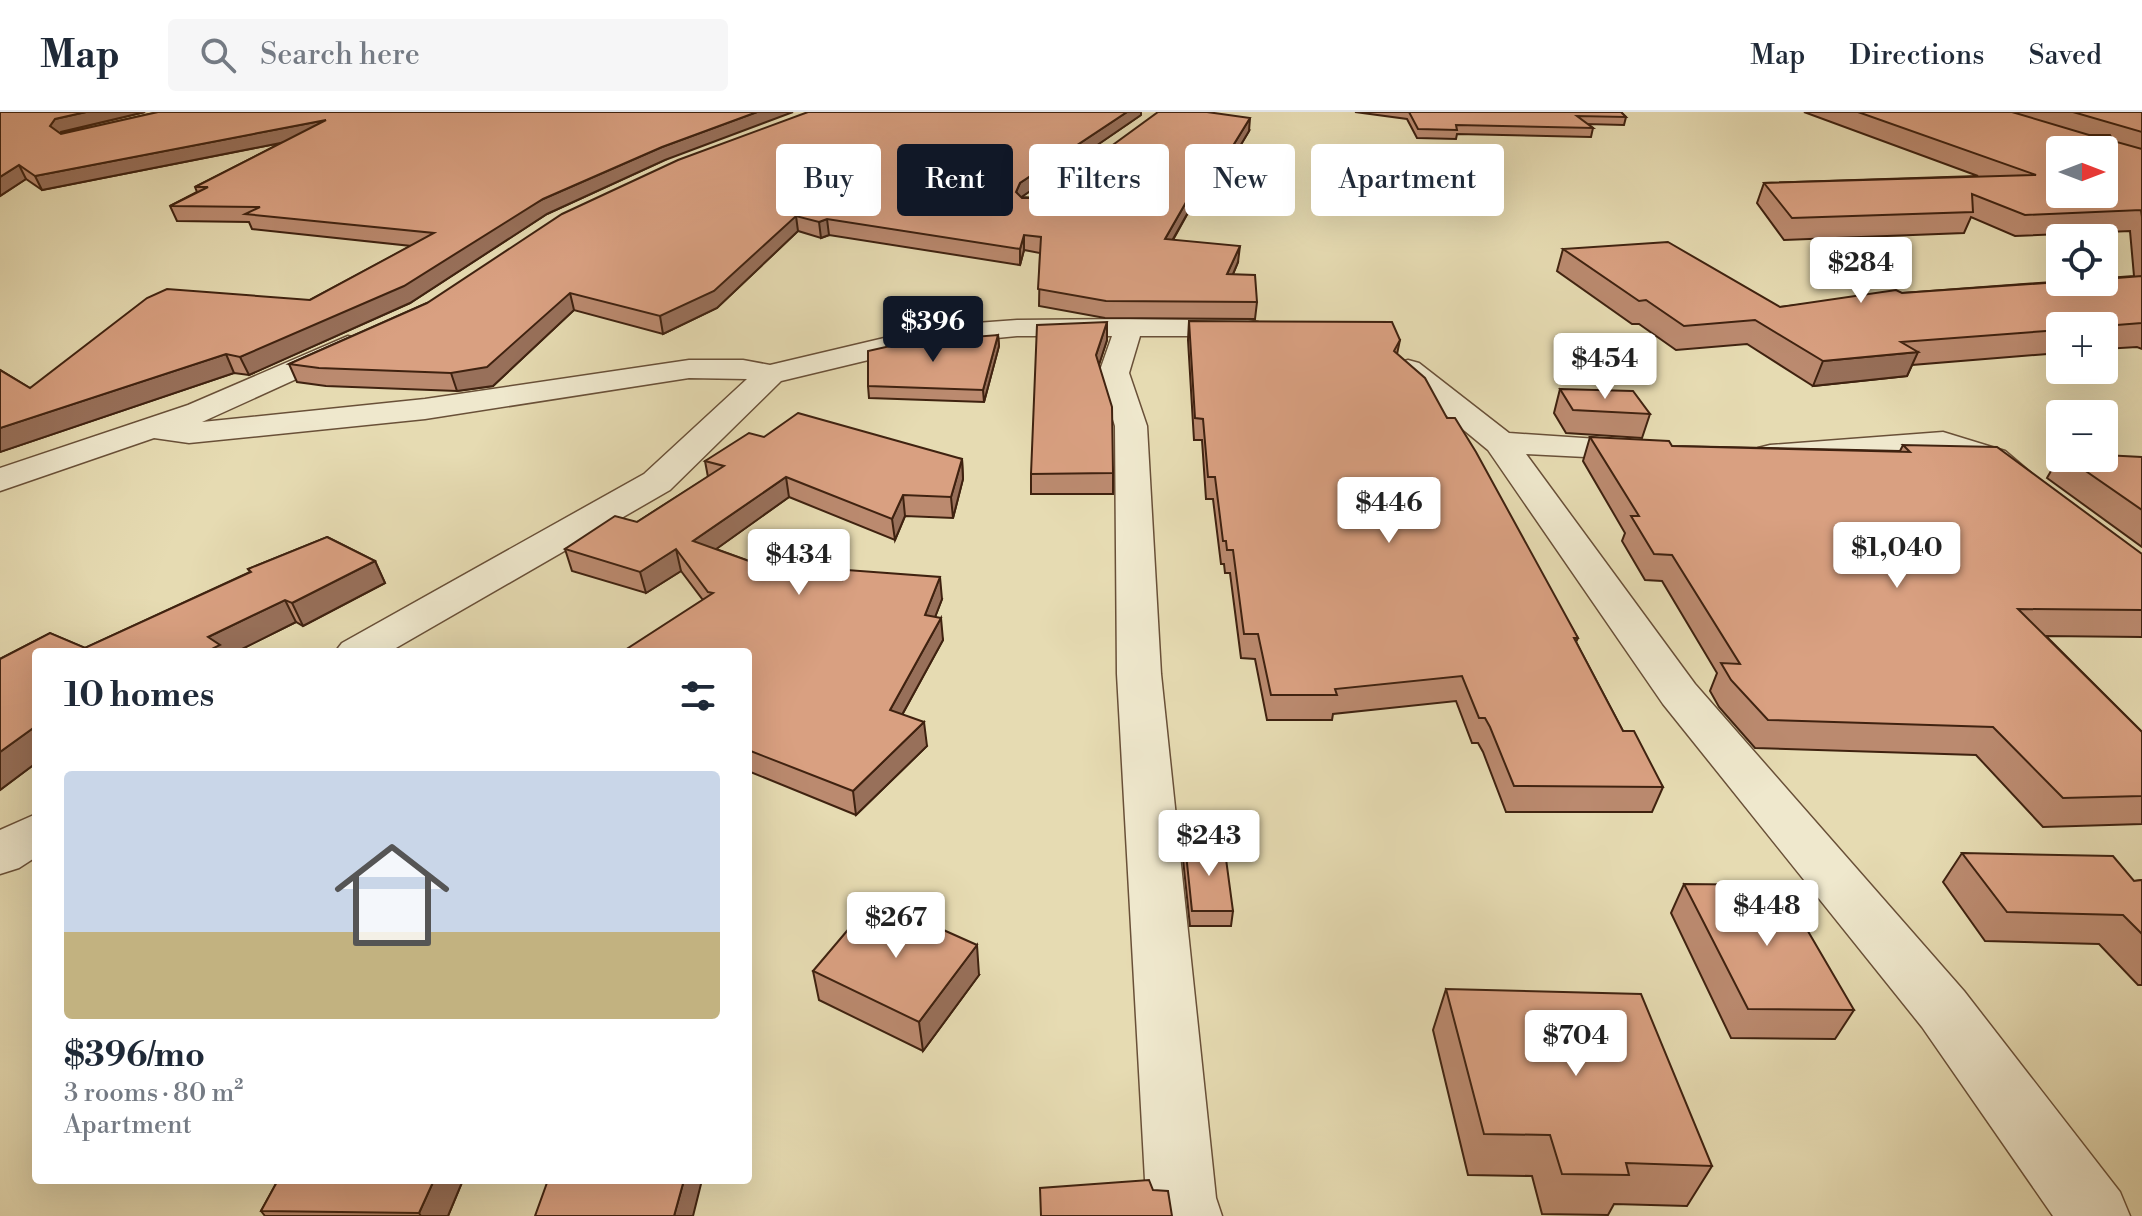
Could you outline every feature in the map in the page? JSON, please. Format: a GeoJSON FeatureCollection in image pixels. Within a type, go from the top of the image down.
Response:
{"type":"FeatureCollection","features":[{"type":"Feature","properties":{"kind":"street"},"geometry":{"type":"LineString","coordinates":[[1129,327],[1114,373],[1131,426],[1139,674],[1180,1182],[1187,1216]]}},
{"type":"Feature","properties":{"kind":"street"},"geometry":{"type":"LineString","coordinates":[[152,428],[189,433],[425,409],[689,369],[743,369],[770,374],[935,335],[1017,328],[1271,328]]}},
{"type":"Feature","properties":{"kind":"street"},"geometry":{"type":"LineString","coordinates":[[0,480],[199,412],[365,337]]}},
{"type":"Feature","properties":{"kind":"street"},"geometry":{"type":"LineString","coordinates":[[1408,369],[1500,443],[1679,694],[1943,1009],[2095,1216]]}},
{"type":"Feature","properties":{"kind":"street"},"geometry":{"type":"LineString","coordinates":[[364,648],[657,482],[770,374]]}},
{"type":"Feature","properties":{"kind":"street"},"geometry":{"type":"LineString","coordinates":[[1738,457],[1943,442],[1993,458],[2039,491]]}},
{"type":"Feature","properties":{"kind":"street"},"geometry":{"type":"LineString","coordinates":[[1500,443],[1670,453]]}},
{"type":"Feature","properties":{"kind":"street"},"geometry":{"type":"LineString","coordinates":[[0,854],[32,835]]}},
{"type":"Feature","properties":{"kind":"building"},"geometry":{"type":"Polygon","coordinates":[[[0,112],[86,112],[55,119],[50,126],[61,134],[158,112],[757,112],[662,147],[543,199],[404,286],[240,357],[226,354],[0,428],[0,370],[30,388],[147,298],[167,289],[310,300],[434,233],[245,214],[260,207],[170,206],[208,187],[195,187],[326,120],[35,176],[19,165],[0,177],[0,112]]]}},
{"type":"Feature","properties":{"kind":"building"},"geometry":{"type":"Polygon","coordinates":[[[808,112],[1127,112],[1079,144],[1029,144],[1029,177],[1020,183],[1016,192],[1022,198],[1029,198],[1029,216],[1169,216],[1169,144],[1114,144],[1158,112],[1207,112],[1250,118],[1234,144],[1185,144],[1185,204],[1165,239],[1240,246],[1227,274],[1255,275],[1257,302],[1106,301],[1038,289],[1041,237],[1024,235],[1020,249],[827,219],[819,222],[796,216],[714,291],[660,316],[570,293],[487,367],[451,373],[289,364],[427,303],[562,214],[678,160],[808,112]]]}},
{"type":"Feature","properties":{"kind":"building"},"geometry":{"type":"Polygon","coordinates":[[[1409,112],[1621,112],[1626,117],[1577,116],[1593,128],[1456,125],[1457,130],[1418,129],[1409,112]]]}},
{"type":"Feature","properties":{"kind":"building"},"geometry":{"type":"Polygon","coordinates":[[[1858,112],[2012,112],[2089,135],[2110,136],[2046,136],[2046,208],[2118,208],[2118,142],[2142,149],[2142,217],[2141,210],[2025,215],[1972,194],[1973,212],[1792,218],[1764,183],[2036,175],[1858,112]]]}},
{"type":"Feature","properties":{"kind":"building"},"geometry":{"type":"Polygon","coordinates":[[[2073,112],[2142,112],[2142,132],[2073,112]]]}},
{"type":"Feature","properties":{"kind":"building"},"geometry":{"type":"Polygon","coordinates":[[[1668,242],[1780,307],[1896,290],[1902,293],[2046,283],[2046,296],[2118,296],[2118,278],[2142,276],[2142,323],[2118,325],[2118,312],[2046,312],[2046,331],[1901,342],[1918,352],[1823,361],[1755,320],[1684,326],[1646,300],[1639,301],[1563,249],[1668,242]]]}},
{"type":"Feature","properties":{"kind":"building"},"geometry":{"type":"Polygon","coordinates":[[[1189,321],[1392,322],[1400,340],[1394,351],[1425,378],[1447,418],[1455,418],[1476,452],[1578,638],[1574,638],[1623,731],[1634,731],[1663,787],[1514,786],[1490,727],[1485,718],[1479,718],[1462,676],[1335,689],[1337,695],[1271,695],[1258,634],[1244,634],[1233,550],[1227,550],[1226,541],[1223,541],[1215,477],[1208,477],[1203,419],[1195,418],[1189,321]]]}},
{"type":"Feature","properties":{"kind":"building"},"geometry":{"type":"Polygon","coordinates":[[[1107,322],[1096,355],[1112,407],[1113,473],[1031,474],[1037,325],[1107,322]]]}},
{"type":"Feature","properties":{"kind":"building"},"geometry":{"type":"Polygon","coordinates":[[[998,335],[983,390],[868,386],[868,351],[908,342],[998,335]]]}},
{"type":"Feature","properties":{"kind":"building"},"geometry":{"type":"Polygon","coordinates":[[[1560,389],[1633,391],[1650,414],[1573,410],[1560,389]]]}},
{"type":"Feature","properties":{"kind":"building"},"geometry":{"type":"Polygon","coordinates":[[[798,413],[962,459],[951,497],[903,495],[892,519],[786,477],[693,541],[799,579],[806,572],[842,580],[847,570],[940,577],[925,615],[941,618],[890,710],[924,722],[853,791],[752,752],[752,648],[628,648],[713,593],[708,592],[676,549],[640,572],[565,549],[615,516],[637,522],[724,466],[705,461],[749,433],[764,437],[798,413]]]}},
{"type":"Feature","properties":{"kind":"building"},"geometry":{"type":"Polygon","coordinates":[[[1590,437],[1669,441],[1672,446],[1910,452],[1903,445],[1997,447],[2142,554],[2142,610],[2018,609],[2142,732],[2142,796],[2063,798],[1993,727],[1768,720],[1731,680],[1721,663],[1740,664],[1672,555],[1654,554],[1631,516],[1639,516],[1590,437]]]}},
{"type":"Feature","properties":{"kind":"building"},"geometry":{"type":"Polygon","coordinates":[[[2118,456],[2142,457],[2142,510],[2087,472],[2118,472],[2118,456]]]}},
{"type":"Feature","properties":{"kind":"building"},"geometry":{"type":"Polygon","coordinates":[[[327,537],[375,561],[292,603],[285,600],[208,637],[220,645],[214,648],[85,648],[251,572],[248,569],[327,537]]]}},
{"type":"Feature","properties":{"kind":"building"},"geometry":{"type":"Polygon","coordinates":[[[50,633],[85,648],[32,648],[32,729],[0,752],[0,659],[50,633]]]}},
{"type":"Feature","properties":{"kind":"building"},"geometry":{"type":"Polygon","coordinates":[[[1185,844],[1224,844],[1233,911],[1192,911],[1185,844]]]}},
{"type":"Feature","properties":{"kind":"building"},"geometry":{"type":"Polygon","coordinates":[[[1962,853],[2113,856],[2134,881],[2142,880],[2142,934],[2123,915],[2007,912],[1962,853]]]}},
{"type":"Feature","properties":{"kind":"building"},"geometry":{"type":"Polygon","coordinates":[[[1684,884],[1781,885],[1854,1010],[1748,1009],[1684,884]]]}},
{"type":"Feature","properties":{"kind":"building"},"geometry":{"type":"Polygon","coordinates":[[[874,899],[977,945],[919,1022],[813,971],[874,899]]]}},
{"type":"Feature","properties":{"kind":"building"},"geometry":{"type":"Polygon","coordinates":[[[1446,989],[1641,994],[1712,1166],[1626,1163],[1629,1175],[1562,1174],[1550,1135],[1484,1134],[1446,989]]]}},
{"type":"Feature","properties":{"kind":"building"},"geometry":{"type":"Polygon","coordinates":[[[1149,1180],[1153,1190],[1168,1191],[1172,1216],[1041,1216],[1040,1188],[1149,1180]]]}},
{"type":"Feature","properties":{"kind":"building"},"geometry":{"type":"Polygon","coordinates":[[[276,1184],[432,1184],[419,1213],[261,1211],[276,1184]]]}},
{"type":"Feature","properties":{"kind":"building"},"geometry":{"type":"Polygon","coordinates":[[[547,1184],[683,1184],[674,1216],[535,1216],[547,1184]]]}}]}
